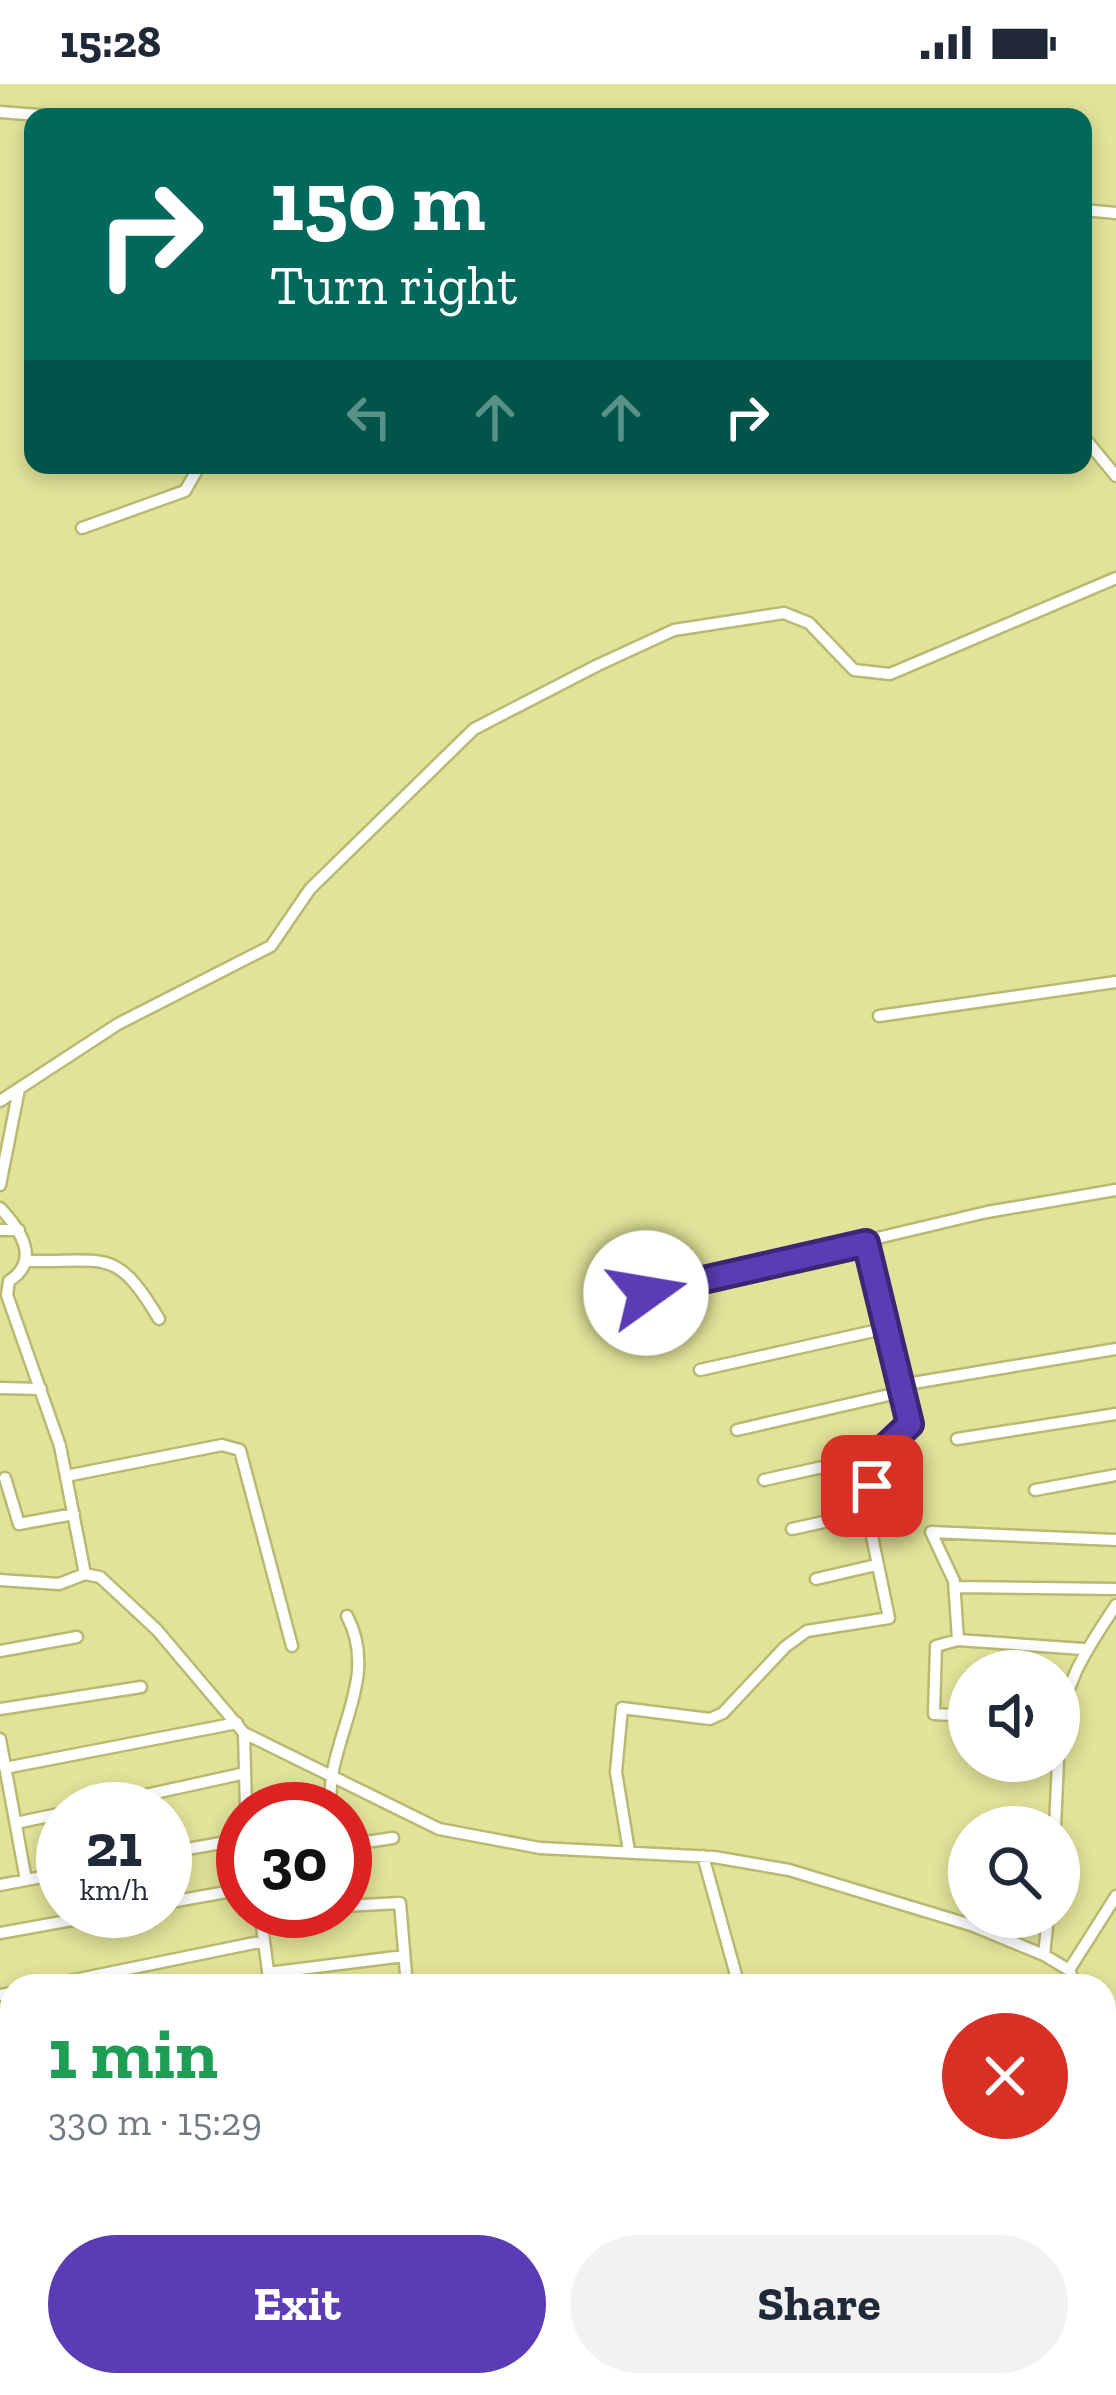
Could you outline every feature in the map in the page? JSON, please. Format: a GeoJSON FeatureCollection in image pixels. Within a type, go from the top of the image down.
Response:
{"type":"FeatureCollection","features":[{"type":"Feature","properties":{"kind":"street"},"geometry":{"type":"LineString","coordinates":[[1092,447],[1116,476]]}},
{"type":"Feature","properties":{"kind":"street"},"geometry":{"type":"LineString","coordinates":[[82,528],[185,490],[195,474]]}},
{"type":"Feature","properties":{"kind":"street"},"geometry":{"type":"LineString","coordinates":[[0,1101],[118,1024],[271,946],[310,889],[474,729],[598,665],[688,626],[784,613],[809,623],[854,670],[890,674],[1116,578]]}},
{"type":"Feature","properties":{"kind":"street"},"geometry":{"type":"LineString","coordinates":[[879,1016],[1116,982]]}},
{"type":"Feature","properties":{"kind":"street"},"geometry":{"type":"LineString","coordinates":[[0,1185],[19,1089]]}},
{"type":"Feature","properties":{"kind":"street"},"geometry":{"type":"LineString","coordinates":[[646,1293],[987,1212],[1116,1190]]}},
{"type":"Feature","properties":{"kind":"street"},"geometry":{"type":"LineString","coordinates":[[0,1208],[19,1230],[28,1261],[24,1272],[9,1280],[7,1295],[66,1476],[85,1574]]}},
{"type":"Feature","properties":{"kind":"street"},"geometry":{"type":"LineString","coordinates":[[0,1230],[19,1230]]}},
{"type":"Feature","properties":{"kind":"street"},"geometry":{"type":"LineString","coordinates":[[764,1480],[877,1455],[910,1424],[866,1243]]}},
{"type":"Feature","properties":{"kind":"street"},"geometry":{"type":"LineString","coordinates":[[28,1261],[119,1265],[135,1279],[159,1319]]}},
{"type":"Feature","properties":{"kind":"street"},"geometry":{"type":"LineString","coordinates":[[700,1370],[887,1328]]}},
{"type":"Feature","properties":{"kind":"street"},"geometry":{"type":"LineString","coordinates":[[736,1430],[901,1389],[1116,1349]]}},
{"type":"Feature","properties":{"kind":"street"},"geometry":{"type":"LineString","coordinates":[[0,1388],[41,1390]]}},
{"type":"Feature","properties":{"kind":"street"},"geometry":{"type":"LineString","coordinates":[[957,1438],[1116,1414]]}},
{"type":"Feature","properties":{"kind":"street"},"geometry":{"type":"LineString","coordinates":[[66,1476],[222,1445],[240,1450],[292,1646]]}},
{"type":"Feature","properties":{"kind":"street"},"geometry":{"type":"LineString","coordinates":[[629,1851],[616,1772],[622,1708],[710,1719],[807,1631],[889,1618],[868,1512],[877,1455]]}},
{"type":"Feature","properties":{"kind":"street"},"geometry":{"type":"LineString","coordinates":[[1035,1490],[1116,1475]]}},
{"type":"Feature","properties":{"kind":"street"},"geometry":{"type":"LineString","coordinates":[[5,1478],[16,1523],[74,1514]]}},
{"type":"Feature","properties":{"kind":"street"},"geometry":{"type":"LineString","coordinates":[[792,1529],[868,1512]]}},
{"type":"Feature","properties":{"kind":"street"},"geometry":{"type":"LineString","coordinates":[[958,1640],[956,1587],[931,1532],[1116,1540]]}},
{"type":"Feature","properties":{"kind":"street"},"geometry":{"type":"LineString","coordinates":[[816,1579],[876,1565]]}},
{"type":"Feature","properties":{"kind":"street"},"geometry":{"type":"LineString","coordinates":[[0,1580],[58,1584],[85,1574],[107,1581],[157,1630],[240,1728],[332,1779],[457,1834],[540,1849],[703,1856],[789,1870],[911,1905],[1044,1955],[1072,1974]]}},
{"type":"Feature","properties":{"kind":"street"},"geometry":{"type":"LineString","coordinates":[[956,1587],[1116,1588]]}},
{"type":"Feature","properties":{"kind":"street"},"geometry":{"type":"LineString","coordinates":[[1080,1656],[1116,1606]]}},
{"type":"Feature","properties":{"kind":"street"},"geometry":{"type":"LineString","coordinates":[[332,1779],[360,1673],[359,1649],[347,1616]]}},
{"type":"Feature","properties":{"kind":"street"},"geometry":{"type":"LineString","coordinates":[[0,1652],[77,1636]]}},
{"type":"Feature","properties":{"kind":"street"},"geometry":{"type":"LineString","coordinates":[[948,1715],[934,1714],[937,1646],[958,1640],[1083,1649]]}},
{"type":"Feature","properties":{"kind":"street"},"geometry":{"type":"LineString","coordinates":[[0,1709],[141,1687]]}},
{"type":"Feature","properties":{"kind":"street"},"geometry":{"type":"LineString","coordinates":[[5,1768],[240,1728]]}},
{"type":"Feature","properties":{"kind":"street"},"geometry":{"type":"LineString","coordinates":[[240,1728],[242,1782]]}},
{"type":"Feature","properties":{"kind":"street"},"geometry":{"type":"LineString","coordinates":[[0,1739],[26,1880]]}},
{"type":"Feature","properties":{"kind":"street"},"geometry":{"type":"LineString","coordinates":[[192,1785],[241,1774]]}},
{"type":"Feature","properties":{"kind":"street"},"geometry":{"type":"LineString","coordinates":[[16,1823],[36,1819]]}},
{"type":"Feature","properties":{"kind":"street"},"geometry":{"type":"LineString","coordinates":[[372,1841],[393,1838]]}},
{"type":"Feature","properties":{"kind":"street"},"geometry":{"type":"LineString","coordinates":[[703,1856],[736,1974]]}},
{"type":"Feature","properties":{"kind":"street"},"geometry":{"type":"LineString","coordinates":[[0,1885],[36,1878]]}},
{"type":"Feature","properties":{"kind":"street"},"geometry":{"type":"LineString","coordinates":[[1070,1970],[1116,1896]]}},
{"type":"Feature","properties":{"kind":"street"},"geometry":{"type":"LineString","coordinates":[[372,1903],[397,1900],[406,1974]]}},
{"type":"Feature","properties":{"kind":"street"},"geometry":{"type":"LineString","coordinates":[[0,1933],[36,1927]]}},
{"type":"Feature","properties":{"kind":"street"},"geometry":{"type":"LineString","coordinates":[[263,1938],[268,1974]]}},
{"type":"Feature","properties":{"kind":"street"},"geometry":{"type":"LineString","coordinates":[[1044,1955],[1046,1938]]}},
{"type":"Feature","properties":{"kind":"street"},"geometry":{"type":"LineString","coordinates":[[103,1974],[263,1941]]}},
{"type":"Feature","properties":{"kind":"street"},"geometry":{"type":"LineString","coordinates":[[303,1974],[404,1956]]}},
{"type":"Feature","properties":{"kind":"route"},"geometry":{"type":"LineString","coordinates":[[646,1293],[866,1243],[910,1424],[877,1455],[872,1486]]}}]}
